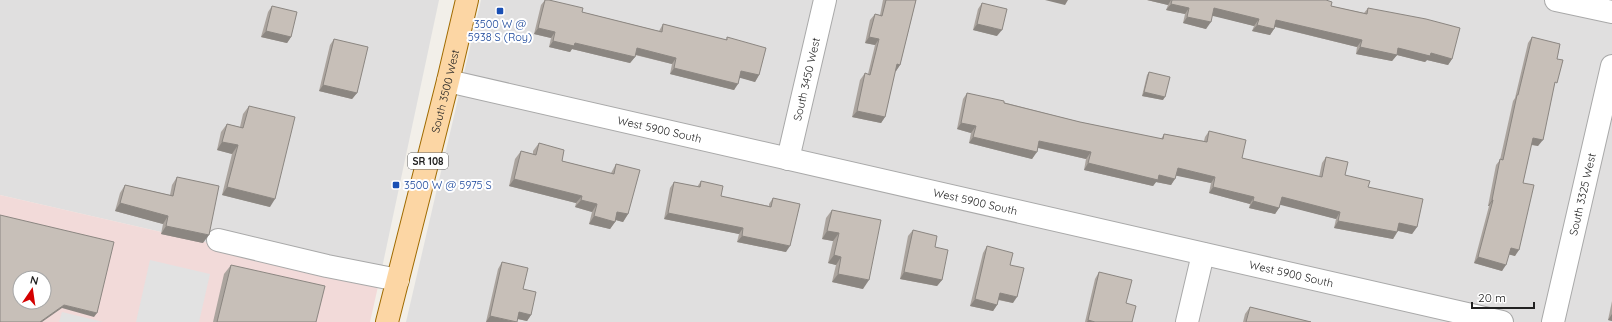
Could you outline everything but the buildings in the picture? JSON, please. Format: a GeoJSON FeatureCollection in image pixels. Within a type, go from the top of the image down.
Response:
{"type":"FeatureCollection","features":[{"type":"Feature","properties":{"kind":"main road","name":"South 3500 West"},"geometry":{"type":"LineString","coordinates":[[387,322],[467,0]]}},
{"type":"Feature","properties":{"kind":"street","name":"South 3450 West"},"geometry":{"type":"LineString","coordinates":[[788,159],[825,0]]}},
{"type":"Feature","properties":{"kind":"street"},"geometry":{"type":"LineString","coordinates":[[1556,0],[1612,12]]}},
{"type":"Feature","properties":{"kind":"street","name":"South 3325 West"},"geometry":{"type":"LineString","coordinates":[[1553,322],[1612,66]]}},
{"type":"Feature","properties":{"kind":"street","name":"West 5900 South"},"geometry":{"type":"LineString","coordinates":[[448,81],[1502,322]]}},
{"type":"Feature","properties":{"kind":"street"},"geometry":{"type":"LineString","coordinates":[[218,240],[327,266],[398,280]]}},
{"type":"Feature","properties":{"kind":"street"},"geometry":{"type":"LineString","coordinates":[[1187,322],[1203,254]]}},
{"type":"Feature","properties":{"kind":"shaded area"},"geometry":{"type":"Polygon","coordinates":[[[0,0],[439,0],[379,282],[0,195],[0,0]]]}},
{"type":"Feature","properties":{"kind":"shaded area"},"geometry":{"type":"Polygon","coordinates":[[[481,0],[1612,0],[1612,322],[406,322],[481,0]]]}},
{"type":"Feature","properties":{"kind":"shaded area"},"geometry":{"type":"Polygon","coordinates":[[[0,195],[379,282],[370,322],[0,322],[0,195]]]}},
{"type":"Feature","properties":{"kind":"shaded area"},"geometry":{"type":"Polygon","coordinates":[[[150,260],[210,274],[199,322],[136,322],[150,260]]]}},
{"type":"Feature","properties":{"kind":"shaded area"},"geometry":{"type":"Polygon","coordinates":[[[62,312],[103,322],[59,322],[62,312]]]}},
{"type":"Feature","properties":{"kind":"place","name":"3500 W @ 5938 S (Roy)"},"geometry":{"type":"Point","coordinates":[500,11]}},
{"type":"Feature","properties":{"kind":"place","name":"3500 W @ 5975 S"},"geometry":{"type":"Point","coordinates":[396,185]}}]}
